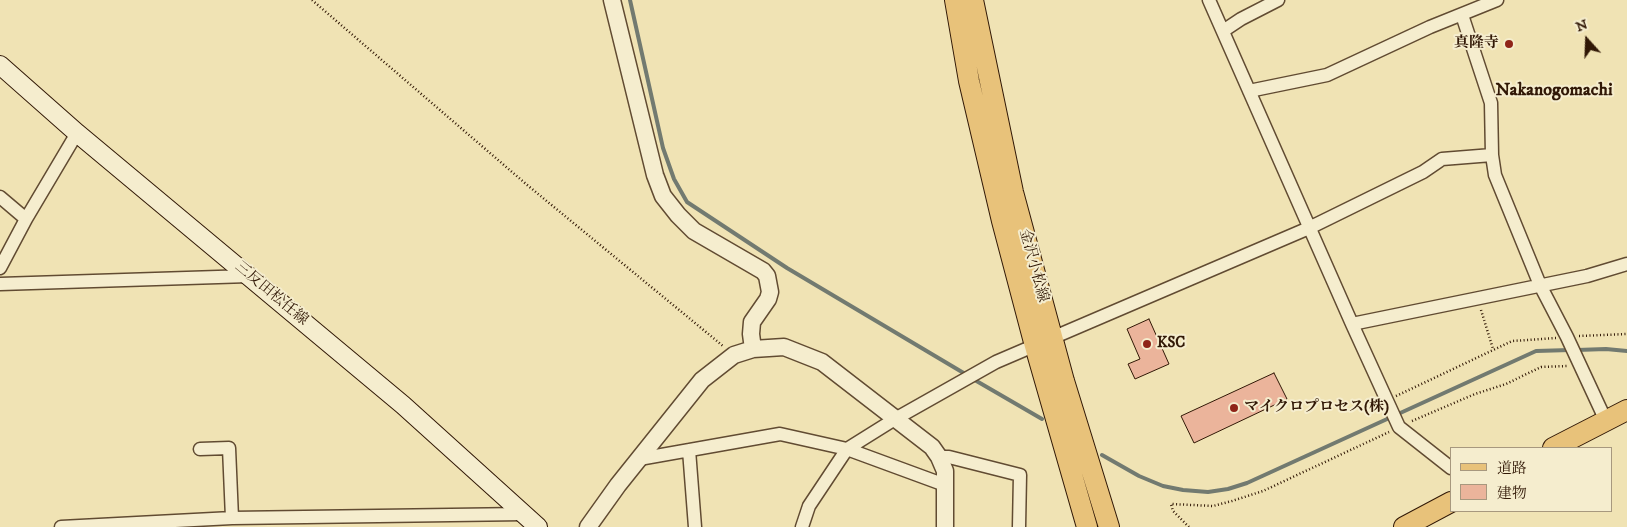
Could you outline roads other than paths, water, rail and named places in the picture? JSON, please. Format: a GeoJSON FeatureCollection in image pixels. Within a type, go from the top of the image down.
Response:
{"type":"FeatureCollection","features":[{"type":"Feature","properties":{"kind":"main road","name":"金沢小松線"},"geometry":{"type":"LineString","coordinates":[[955,0],[969,81],[1002,221],[1109,527]]}},
{"type":"Feature","properties":{"kind":"main road","name":"金沢小松線"},"geometry":{"type":"LineString","coordinates":[[972,0],[1044,343],[1087,527]]}},
{"type":"Feature","properties":{"kind":"main road","name":"三反田松任線"},"geometry":{"type":"LineString","coordinates":[[0,65],[77,133],[403,405],[538,527]]}},
{"type":"Feature","properties":{"kind":"main road"},"geometry":{"type":"LineString","coordinates":[[1555,447],[1627,410]]}},
{"type":"Feature","properties":{"kind":"main road"},"geometry":{"type":"LineString","coordinates":[[1404,527],[1450,503]]}},
{"type":"Feature","properties":{"kind":"street"},"geometry":{"type":"LineString","coordinates":[[612,0],[655,175],[663,196],[694,231],[763,271],[767,276],[770,292],[768,299],[752,322],[753,349]]}},
{"type":"Feature","properties":{"kind":"street"},"geometry":{"type":"LineString","coordinates":[[1209,0],[1399,427],[1450,467]]}},
{"type":"Feature","properties":{"kind":"street"},"geometry":{"type":"LineString","coordinates":[[1222,31],[1278,0]]}},
{"type":"Feature","properties":{"kind":"street"},"geometry":{"type":"LineString","coordinates":[[1249,91],[1327,75],[1430,27],[1497,0]]}},
{"type":"Feature","properties":{"kind":"street"},"geometry":{"type":"LineString","coordinates":[[1462,15],[1490,103],[1492,155],[1495,175],[1540,285],[1579,361],[1606,421]]}},
{"type":"Feature","properties":{"kind":"street"},"geometry":{"type":"LineString","coordinates":[[0,268],[26,219],[77,133]]}},
{"type":"Feature","properties":{"kind":"street"},"geometry":{"type":"LineString","coordinates":[[802,527],[809,506],[847,449],[894,419],[985,368],[1309,228],[1423,172],[1442,159],[1492,155]]}},
{"type":"Feature","properties":{"kind":"street"},"geometry":{"type":"LineString","coordinates":[[0,197],[26,219]]}},
{"type":"Feature","properties":{"kind":"street"},"geometry":{"type":"LineString","coordinates":[[1352,324],[1587,276],[1627,264]]}},
{"type":"Feature","properties":{"kind":"street"},"geometry":{"type":"LineString","coordinates":[[0,284],[249,276]]}},
{"type":"Feature","properties":{"kind":"street"},"geometry":{"type":"LineString","coordinates":[[588,527],[639,458],[702,380],[734,355],[753,349],[784,347],[822,362],[932,447],[939,457],[944,471],[945,527]]}},
{"type":"Feature","properties":{"kind":"street"},"geometry":{"type":"LineString","coordinates":[[639,458],[780,434],[847,449],[945,485]]}},
{"type":"Feature","properties":{"kind":"street"},"geometry":{"type":"LineString","coordinates":[[200,448],[229,448],[232,518]]}},
{"type":"Feature","properties":{"kind":"street"},"geometry":{"type":"LineString","coordinates":[[689,450],[695,527]]}},
{"type":"Feature","properties":{"kind":"street"},"geometry":{"type":"LineString","coordinates":[[939,457],[949,457],[1020,475],[1019,527]]}},
{"type":"Feature","properties":{"kind":"street"},"geometry":{"type":"LineString","coordinates":[[61,527],[232,518],[524,514]]}},
{"type":"Feature","properties":{"kind":"waterway"},"geometry":{"type":"LineString","coordinates":[[630,0],[663,148],[674,179],[687,202],[787,268],[967,375]]}},
{"type":"Feature","properties":{"kind":"waterway"},"geometry":{"type":"LineString","coordinates":[[1577,350],[1606,349],[1627,351]]}},
{"type":"Feature","properties":{"kind":"waterway"},"geometry":{"type":"LineString","coordinates":[[1102,455],[1139,476],[1163,486],[1208,492],[1228,489],[1247,483],[1536,351],[1570,350]]}},
{"type":"Feature","properties":{"kind":"waterway"},"geometry":{"type":"LineString","coordinates":[[973,379],[1042,419]]}},
{"type":"Feature","properties":{"kind":"place","name":"真隆寺"},"geometry":{"type":"Point","coordinates":[1509,44]}},
{"type":"Feature","properties":{"kind":"place","name":"KSC"},"geometry":{"type":"Point","coordinates":[1147,344]}},
{"type":"Feature","properties":{"kind":"place","name":"マイクロプロセス(株)"},"geometry":{"type":"Point","coordinates":[1234,408]}},
{"type":"Feature","properties":{"kind":"district","name":"Nakanogomachi"},"geometry":{"type":"Point","coordinates":[1554,91]}}]}
